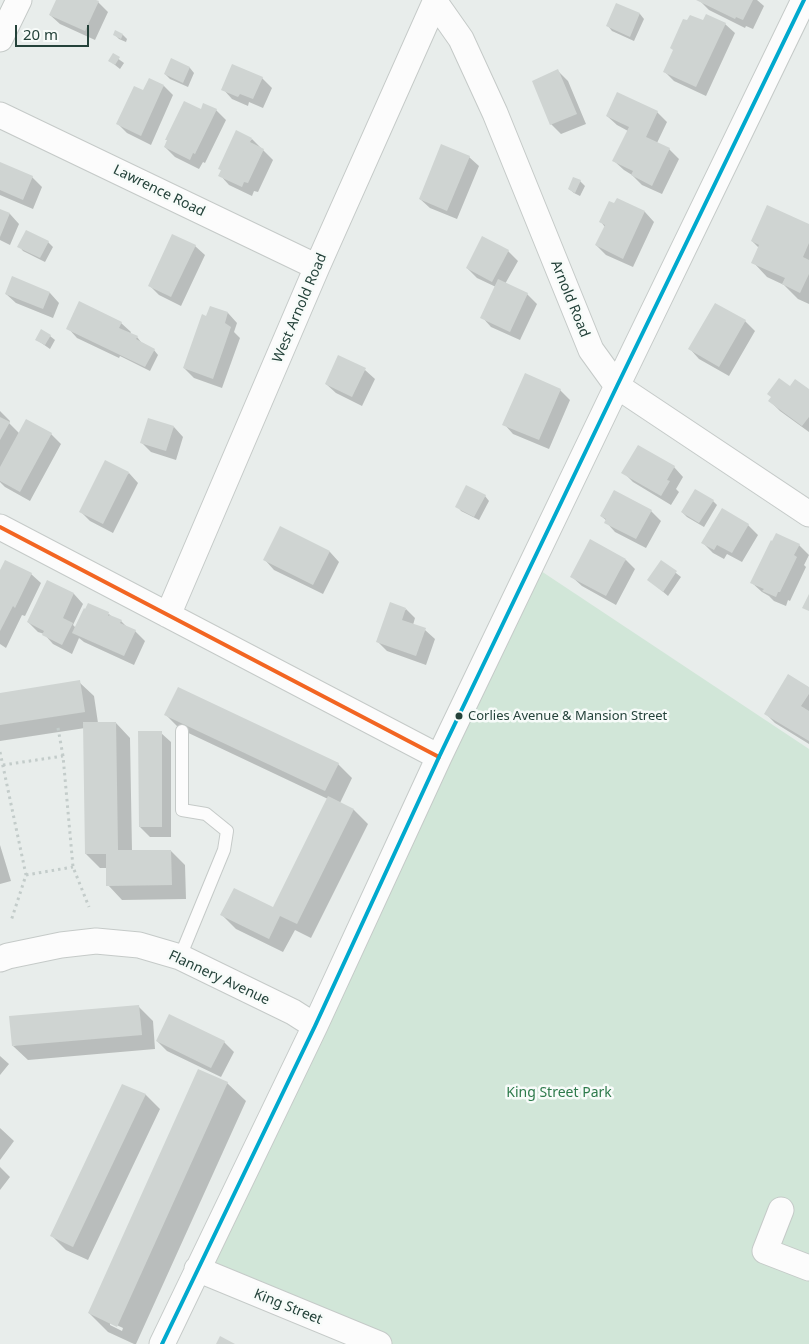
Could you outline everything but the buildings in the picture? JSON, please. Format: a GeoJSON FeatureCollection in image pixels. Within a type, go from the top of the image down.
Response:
{"type":"FeatureCollection","features":[{"type":"Feature","properties":{"kind":"street"},"geometry":{"type":"LineString","coordinates":[[0,38],[18,0]]}},
{"type":"Feature","properties":{"kind":"street"},"geometry":{"type":"LineString","coordinates":[[162,1344],[315,1026],[439,757],[804,0]]}},
{"type":"Feature","properties":{"kind":"street","name":"Arnold Road"},"geometry":{"type":"LineString","coordinates":[[435,1],[461,39],[495,112],[591,350],[617,386],[809,514]]}},
{"type":"Feature","properties":{"kind":"street","name":"West Arnold Road"},"geometry":{"type":"LineString","coordinates":[[168,615],[317,267],[435,1]]}},
{"type":"Feature","properties":{"kind":"street","name":"Lawrence Road"},"geometry":{"type":"LineString","coordinates":[[0,115],[317,267]]}},
{"type":"Feature","properties":{"kind":"street"},"geometry":{"type":"LineString","coordinates":[[0,527],[439,757]]}},
{"type":"Feature","properties":{"kind":"street","name":"Flannery Avenue"},"geometry":{"type":"LineString","coordinates":[[0,959],[61,945],[96,941],[140,945],[180,957],[292,1012],[315,1026]]}},
{"type":"Feature","properties":{"kind":"street"},"geometry":{"type":"LineString","coordinates":[[781,1210],[765,1251],[809,1268]]}},
{"type":"Feature","properties":{"kind":"street","name":"King Street"},"geometry":{"type":"LineString","coordinates":[[197,1269],[379,1344]]}},
{"type":"Feature","properties":{"kind":"lane"},"geometry":{"type":"LineString","coordinates":[[180,957],[224,850],[227,832],[206,814],[182,810],[182,731]]}},
{"type":"Feature","properties":{"kind":"path"},"geometry":{"type":"LineString","coordinates":[[58,728],[63,756],[73,867],[89,907]]}},
{"type":"Feature","properties":{"kind":"path"},"geometry":{"type":"LineString","coordinates":[[0,752],[26,875],[11,921]]}},
{"type":"Feature","properties":{"kind":"path"},"geometry":{"type":"LineString","coordinates":[[3,765],[63,756]]}},
{"type":"Feature","properties":{"kind":"path"},"geometry":{"type":"LineString","coordinates":[[26,875],[73,867]]}},
{"type":"Feature","properties":{"kind":"green space","name":"King Street Park"},"geometry":{"type":"Polygon","coordinates":[[[532,565],[809,749],[809,1344],[379,1344],[197,1269],[532,565]]]}},
{"type":"Feature","properties":{"kind":"transit line"},"geometry":{"type":"LineString","coordinates":[[162,1344],[315,1026],[439,757],[804,0]]}},
{"type":"Feature","properties":{"kind":"transit line"},"geometry":{"type":"LineString","coordinates":[[0,527],[439,757]]}},
{"type":"Feature","properties":{"kind":"place","name":"Corlies Avenue & Mansion Street"},"geometry":{"type":"Point","coordinates":[459,716]}}]}
